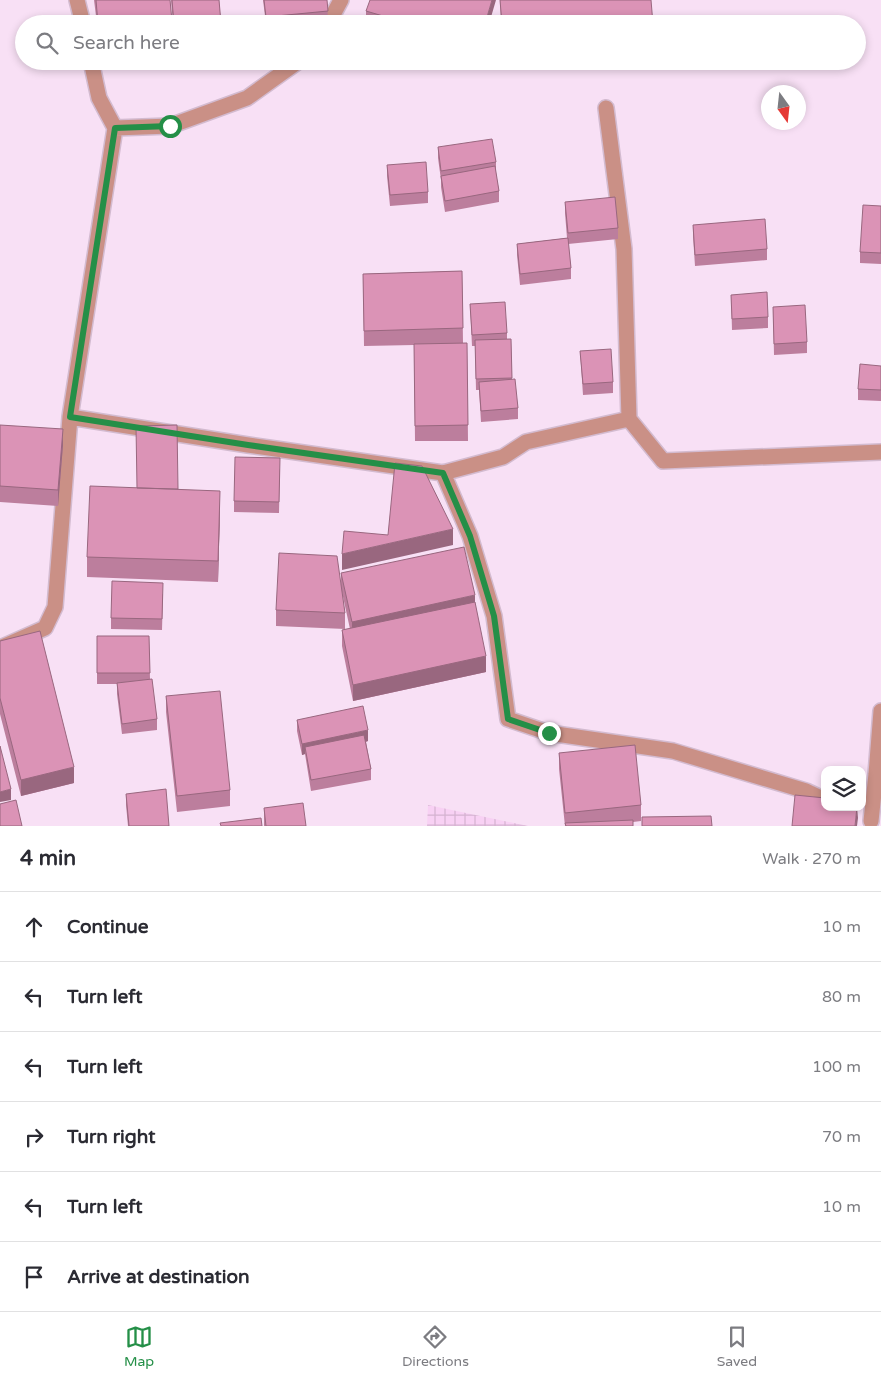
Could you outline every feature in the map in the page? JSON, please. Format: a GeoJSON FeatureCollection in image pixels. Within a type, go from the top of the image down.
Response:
{"type":"FeatureCollection","features":[{"type":"Feature","properties":{"kind":"street"},"geometry":{"type":"LineString","coordinates":[[78,0],[81,15]]}},
{"type":"Feature","properties":{"kind":"street"},"geometry":{"type":"LineString","coordinates":[[333,15],[341,0]]}},
{"type":"Feature","properties":{"kind":"street"},"geometry":{"type":"LineString","coordinates":[[0,648],[44,628],[55,607],[70,417],[115,128],[99,98],[93,70]]}},
{"type":"Feature","properties":{"kind":"street"},"geometry":{"type":"LineString","coordinates":[[115,128],[170,126],[247,98],[286,70]]}},
{"type":"Feature","properties":{"kind":"street"},"geometry":{"type":"LineString","coordinates":[[606,108],[624,248],[629,419],[663,461],[881,452]]}},
{"type":"Feature","properties":{"kind":"street"},"geometry":{"type":"LineString","coordinates":[[70,417],[443,473],[503,457],[526,442],[629,419]]}},
{"type":"Feature","properties":{"kind":"street"},"geometry":{"type":"LineString","coordinates":[[443,473],[470,536],[494,616],[508,719],[549,733],[673,751],[806,791],[821,798]]}},
{"type":"Feature","properties":{"kind":"street"},"geometry":{"type":"LineString","coordinates":[[856,814],[870,823],[881,711]]}},
{"type":"Feature","properties":{"kind":"shaded area"},"geometry":{"type":"Polygon","coordinates":[[[428,805],[528,826],[427,826],[428,805]]]}},
{"type":"Feature","properties":{"kind":"building"},"geometry":{"type":"Polygon","coordinates":[[[96,0],[170,0],[171,15],[97,15],[96,0]]]}},
{"type":"Feature","properties":{"kind":"building"},"geometry":{"type":"Polygon","coordinates":[[[172,0],[219,0],[220,15],[173,15],[172,0]]]}},
{"type":"Feature","properties":{"kind":"building"},"geometry":{"type":"Polygon","coordinates":[[[264,0],[327,0],[328,11],[266,15],[264,0]]]}},
{"type":"Feature","properties":{"kind":"building"},"geometry":{"type":"Polygon","coordinates":[[[370,0],[492,0],[488,15],[380,15],[366,11],[370,0]]]}},
{"type":"Feature","properties":{"kind":"building"},"geometry":{"type":"Polygon","coordinates":[[[500,0],[651,0],[652,15],[501,15],[500,0]]]}},
{"type":"Feature","properties":{"kind":"building"},"geometry":{"type":"Polygon","coordinates":[[[492,139],[496,162],[441,171],[438,147],[492,139]]]}},
{"type":"Feature","properties":{"kind":"building"},"geometry":{"type":"Polygon","coordinates":[[[426,162],[428,192],[390,195],[387,165],[426,162]]]}},
{"type":"Feature","properties":{"kind":"building"},"geometry":{"type":"Polygon","coordinates":[[[495,166],[499,191],[445,201],[441,176],[495,166]]]}},
{"type":"Feature","properties":{"kind":"building"},"geometry":{"type":"Polygon","coordinates":[[[615,197],[618,228],[568,233],[565,202],[615,197]]]}},
{"type":"Feature","properties":{"kind":"building"},"geometry":{"type":"Polygon","coordinates":[[[863,205],[881,206],[881,253],[860,252],[863,205]]]}},
{"type":"Feature","properties":{"kind":"building"},"geometry":{"type":"Polygon","coordinates":[[[765,219],[767,249],[695,255],[693,225],[765,219]]]}},
{"type":"Feature","properties":{"kind":"building"},"geometry":{"type":"Polygon","coordinates":[[[568,238],[571,268],[520,274],[517,244],[568,238]]]}},
{"type":"Feature","properties":{"kind":"building"},"geometry":{"type":"Polygon","coordinates":[[[462,271],[463,328],[364,331],[363,274],[462,271]]]}},
{"type":"Feature","properties":{"kind":"building"},"geometry":{"type":"Polygon","coordinates":[[[767,292],[768,317],[732,319],[731,295],[767,292]]]}},
{"type":"Feature","properties":{"kind":"building"},"geometry":{"type":"Polygon","coordinates":[[[505,302],[507,333],[472,335],[470,304],[505,302]]]}},
{"type":"Feature","properties":{"kind":"building"},"geometry":{"type":"Polygon","coordinates":[[[805,305],[807,342],[774,344],[773,307],[805,305]]]}},
{"type":"Feature","properties":{"kind":"building"},"geometry":{"type":"Polygon","coordinates":[[[511,339],[512,378],[476,379],[475,340],[511,339]]]}},
{"type":"Feature","properties":{"kind":"building"},"geometry":{"type":"Polygon","coordinates":[[[467,343],[468,425],[415,426],[414,344],[467,343]]]}},
{"type":"Feature","properties":{"kind":"building"},"geometry":{"type":"Polygon","coordinates":[[[611,349],[613,382],[583,384],[580,351],[611,349]]]}},
{"type":"Feature","properties":{"kind":"building"},"geometry":{"type":"Polygon","coordinates":[[[860,364],[881,366],[881,390],[858,389],[860,364]]]}},
{"type":"Feature","properties":{"kind":"building"},"geometry":{"type":"Polygon","coordinates":[[[515,379],[518,408],[481,411],[479,382],[515,379]]]}},
{"type":"Feature","properties":{"kind":"building"},"geometry":{"type":"Polygon","coordinates":[[[0,425],[63,429],[58,490],[0,486],[0,425]]]}},
{"type":"Feature","properties":{"kind":"building"},"geometry":{"type":"Polygon","coordinates":[[[177,425],[178,489],[137,488],[136,426],[177,425]]]}},
{"type":"Feature","properties":{"kind":"building"},"geometry":{"type":"Polygon","coordinates":[[[235,457],[280,458],[279,502],[234,501],[235,457]]]}},
{"type":"Feature","properties":{"kind":"building"},"geometry":{"type":"Polygon","coordinates":[[[395,463],[422,466],[453,529],[342,554],[344,531],[388,535],[395,463]]]}},
{"type":"Feature","properties":{"kind":"building"},"geometry":{"type":"Polygon","coordinates":[[[90,486],[220,491],[218,561],[87,557],[90,486]]]}},
{"type":"Feature","properties":{"kind":"building"},"geometry":{"type":"Polygon","coordinates":[[[464,547],[475,595],[352,622],[341,573],[464,547]]]}},
{"type":"Feature","properties":{"kind":"building"},"geometry":{"type":"Polygon","coordinates":[[[279,553],[337,556],[345,613],[276,610],[279,553]]]}},
{"type":"Feature","properties":{"kind":"building"},"geometry":{"type":"Polygon","coordinates":[[[112,581],[163,583],[162,619],[111,618],[112,581]]]}},
{"type":"Feature","properties":{"kind":"building"},"geometry":{"type":"Polygon","coordinates":[[[475,602],[486,656],[353,685],[342,630],[475,602]]]}},
{"type":"Feature","properties":{"kind":"building"},"geometry":{"type":"Polygon","coordinates":[[[40,631],[74,767],[21,780],[0,698],[0,641],[40,631]]]}},
{"type":"Feature","properties":{"kind":"building"},"geometry":{"type":"Polygon","coordinates":[[[97,636],[149,636],[150,673],[97,673],[97,636]]]}},
{"type":"Feature","properties":{"kind":"building"},"geometry":{"type":"Polygon","coordinates":[[[152,679],[157,719],[122,724],[117,683],[152,679]]]}},
{"type":"Feature","properties":{"kind":"building"},"geometry":{"type":"Polygon","coordinates":[[[220,691],[230,790],[177,796],[166,696],[220,691]]]}},
{"type":"Feature","properties":{"kind":"building"},"geometry":{"type":"Polygon","coordinates":[[[363,706],[368,730],[302,744],[297,720],[363,706]]]}},
{"type":"Feature","properties":{"kind":"building"},"geometry":{"type":"Polygon","coordinates":[[[364,735],[371,769],[311,780],[305,747],[364,735]]]}},
{"type":"Feature","properties":{"kind":"building"},"geometry":{"type":"Polygon","coordinates":[[[635,745],[641,805],[565,813],[559,753],[635,745]]]}},
{"type":"Feature","properties":{"kind":"building"},"geometry":{"type":"Polygon","coordinates":[[[0,746],[11,789],[0,792],[0,746]]]}},
{"type":"Feature","properties":{"kind":"building"},"geometry":{"type":"Polygon","coordinates":[[[166,789],[169,826],[129,826],[126,794],[166,789]]]}},
{"type":"Feature","properties":{"kind":"building"},"geometry":{"type":"Polygon","coordinates":[[[795,795],[821,798],[821,811],[857,811],[855,826],[792,826],[795,795]]]}},
{"type":"Feature","properties":{"kind":"building"},"geometry":{"type":"Polygon","coordinates":[[[16,800],[22,826],[0,826],[0,804],[16,800]]]}},
{"type":"Feature","properties":{"kind":"building"},"geometry":{"type":"Polygon","coordinates":[[[303,803],[306,826],[266,826],[264,808],[303,803]]]}},
{"type":"Feature","properties":{"kind":"building"},"geometry":{"type":"Polygon","coordinates":[[[711,816],[712,826],[642,826],[642,817],[711,816]]]}},
{"type":"Feature","properties":{"kind":"building"},"geometry":{"type":"Polygon","coordinates":[[[261,818],[262,826],[221,826],[220,823],[261,818]]]}},
{"type":"Feature","properties":{"kind":"building"},"geometry":{"type":"Polygon","coordinates":[[[633,820],[633,826],[566,826],[565,823],[633,820]]]}},
{"type":"Feature","properties":{"kind":"route"},"geometry":{"type":"LineString","coordinates":[[170,126],[115,128],[70,417],[443,473],[470,536],[494,616],[508,719],[549,733]]}}]}
